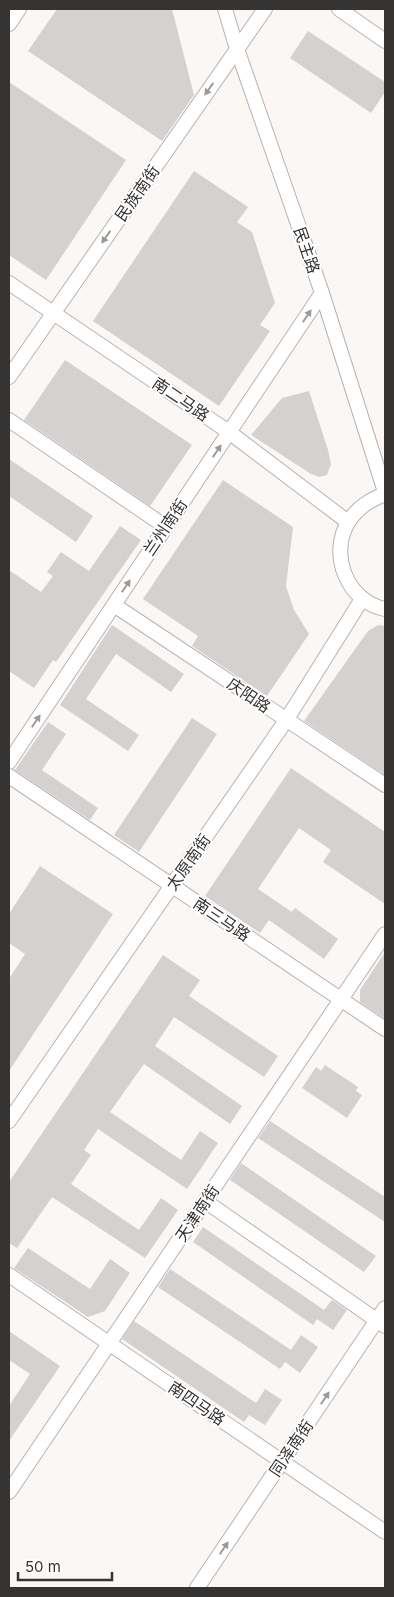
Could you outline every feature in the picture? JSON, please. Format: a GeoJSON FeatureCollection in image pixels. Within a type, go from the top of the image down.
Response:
{"type":"FeatureCollection","features":[{"type":"Feature","properties":{"kind":"street"},"geometry":{"type":"LineString","coordinates":[[9,24],[19,9]]}},
{"type":"Feature","properties":{"kind":"street","name":"民主路"},"geometry":{"type":"LineString","coordinates":[[225,9],[237,49],[322,293],[385,493]]}},
{"type":"Feature","properties":{"kind":"street","name":"民族南街"},"geometry":{"type":"LineString","coordinates":[[9,377],[265,9]]}},
{"type":"Feature","properties":{"kind":"street"},"geometry":{"type":"LineString","coordinates":[[339,9],[385,41]]}},
{"type":"Feature","properties":{"kind":"street","name":"南二马路"},"geometry":{"type":"LineString","coordinates":[[9,283],[229,432],[348,522]]}},
{"type":"Feature","properties":{"kind":"street","name":"兰州南街"},"geometry":{"type":"LineString","coordinates":[[9,762],[322,293]]}},
{"type":"Feature","properties":{"kind":"street"},"geometry":{"type":"LineString","coordinates":[[9,420],[166,527]]}},
{"type":"Feature","properties":{"kind":"street"},"geometry":{"type":"LineString","coordinates":[[385,493],[364,504],[348,522],[341,538],[340,554],[343,571],[350,586],[362,598],[379,608],[385,609]]}},
{"type":"Feature","properties":{"kind":"street","name":"太原南街"},"geometry":{"type":"LineString","coordinates":[[9,1121],[286,719],[362,598]]}},
{"type":"Feature","properties":{"kind":"street","name":"庆阳路"},"geometry":{"type":"LineString","coordinates":[[114,605],[385,785]]}},
{"type":"Feature","properties":{"kind":"street","name":"南三马路"},"geometry":{"type":"LineString","coordinates":[[9,776],[385,1029]]}},
{"type":"Feature","properties":{"kind":"street","name":"天津南街"},"geometry":{"type":"LineString","coordinates":[[9,1492],[385,934]]}},
{"type":"Feature","properties":{"kind":"street"},"geometry":{"type":"LineString","coordinates":[[205,1201],[381,1323]]}},
{"type":"Feature","properties":{"kind":"street","name":"南四马路"},"geometry":{"type":"LineString","coordinates":[[9,1275],[385,1532]]}},
{"type":"Feature","properties":{"kind":"street","name":"同泽南街"},"geometry":{"type":"LineString","coordinates":[[197,1588],[282,1462],[381,1323],[385,1308]]}},
{"type":"Feature","properties":{"kind":"building"},"geometry":{"type":"Polygon","coordinates":[[[57,9],[172,9],[194,95],[162,141],[28,51],[57,9]]]}},
{"type":"Feature","properties":{"kind":"building"},"geometry":{"type":"Polygon","coordinates":[[[308,31],[385,82],[385,92],[371,113],[290,58],[308,31]]]}},
{"type":"Feature","properties":{"kind":"building"},"geometry":{"type":"Polygon","coordinates":[[[9,82],[126,160],[46,280],[9,255],[9,82]]]}},
{"type":"Feature","properties":{"kind":"building"},"geometry":{"type":"Polygon","coordinates":[[[194,171],[248,207],[237,222],[252,232],[275,303],[260,325],[270,331],[219,406],[93,321],[194,171]]]}},
{"type":"Feature","properties":{"kind":"building"},"geometry":{"type":"Polygon","coordinates":[[[65,360],[192,445],[150,506],[24,420],[65,360]]]}},
{"type":"Feature","properties":{"kind":"building"},"geometry":{"type":"Polygon","coordinates":[[[309,391],[331,464],[327,475],[319,477],[311,474],[251,435],[282,398],[309,391]]]}},
{"type":"Feature","properties":{"kind":"building"},"geometry":{"type":"Polygon","coordinates":[[[9,459],[93,516],[76,542],[9,496],[9,459]]]}},
{"type":"Feature","properties":{"kind":"building"},"geometry":{"type":"Polygon","coordinates":[[[223,480],[293,527],[286,586],[294,610],[309,634],[267,696],[192,646],[198,636],[143,599],[223,480]]]}},
{"type":"Feature","properties":{"kind":"building"},"geometry":{"type":"Polygon","coordinates":[[[120,526],[141,540],[56,662],[53,660],[34,688],[9,671],[9,570],[41,592],[53,576],[47,572],[61,552],[89,571],[120,526]]]}},
{"type":"Feature","properties":{"kind":"building"},"geometry":{"type":"Polygon","coordinates":[[[112,625],[184,674],[171,692],[116,654],[86,699],[139,735],[128,751],[60,705],[112,625]]]}},
{"type":"Feature","properties":{"kind":"building"},"geometry":{"type":"Polygon","coordinates":[[[378,625],[385,626],[385,775],[304,721],[368,631],[378,625]]]}},
{"type":"Feature","properties":{"kind":"building"},"geometry":{"type":"Polygon","coordinates":[[[192,718],[217,734],[139,852],[114,835],[192,718]]]}},
{"type":"Feature","properties":{"kind":"building"},"geometry":{"type":"Polygon","coordinates":[[[48,722],[66,734],[42,770],[98,808],[90,820],[15,770],[48,722]]]}},
{"type":"Feature","properties":{"kind":"building"},"geometry":{"type":"Polygon","coordinates":[[[291,768],[385,832],[385,904],[323,862],[331,850],[299,828],[258,889],[292,912],[295,908],[338,939],[324,959],[269,920],[260,933],[205,896],[291,768]]]}},
{"type":"Feature","properties":{"kind":"building"},"geometry":{"type":"Polygon","coordinates":[[[40,866],[113,914],[9,1071],[9,979],[25,954],[9,943],[9,914],[40,866]]]}},
{"type":"Feature","properties":{"kind":"building"},"geometry":{"type":"Polygon","coordinates":[[[385,952],[385,1019],[360,1002],[360,990],[385,952]]]}},
{"type":"Feature","properties":{"kind":"building"},"geometry":{"type":"Polygon","coordinates":[[[163,955],[200,980],[189,996],[278,1056],[264,1077],[174,1017],[155,1046],[242,1106],[230,1124],[144,1064],[110,1112],[181,1160],[200,1131],[218,1143],[187,1189],[98,1129],[84,1150],[91,1155],[71,1184],[139,1230],[161,1198],[178,1210],[145,1258],[52,1197],[17,1248],[9,1243],[9,1182],[163,955]]]}},
{"type":"Feature","properties":{"kind":"building"},"geometry":{"type":"Polygon","coordinates":[[[325,1065],[358,1087],[356,1091],[362,1095],[347,1118],[302,1088],[316,1067],[321,1071],[325,1065]]]}},
{"type":"Feature","properties":{"kind":"building"},"geometry":{"type":"Polygon","coordinates":[[[270,1121],[385,1197],[385,1222],[258,1138],[270,1121]]]}},
{"type":"Feature","properties":{"kind":"building"},"geometry":{"type":"Polygon","coordinates":[[[241,1163],[376,1256],[364,1272],[230,1180],[241,1163]]]}},
{"type":"Feature","properties":{"kind":"building"},"geometry":{"type":"Polygon","coordinates":[[[203,1227],[324,1310],[332,1300],[347,1310],[333,1330],[317,1319],[313,1325],[193,1242],[203,1227]]]}},
{"type":"Feature","properties":{"kind":"building"},"geometry":{"type":"Polygon","coordinates":[[[28,1248],[90,1289],[110,1259],[130,1273],[105,1311],[88,1317],[14,1268],[28,1248]]]}},
{"type":"Feature","properties":{"kind":"building"},"geometry":{"type":"Polygon","coordinates":[[[170,1269],[291,1350],[301,1335],[318,1347],[300,1373],[285,1362],[280,1369],[158,1287],[170,1269]]]}},
{"type":"Feature","properties":{"kind":"building"},"geometry":{"type":"Polygon","coordinates":[[[134,1321],[256,1403],[265,1389],[282,1400],[265,1425],[249,1415],[244,1422],[122,1339],[134,1321]]]}},
{"type":"Feature","properties":{"kind":"building"},"geometry":{"type":"Polygon","coordinates":[[[9,1331],[60,1366],[9,1441],[9,1406],[30,1374],[9,1360],[9,1331]]]}}]}
